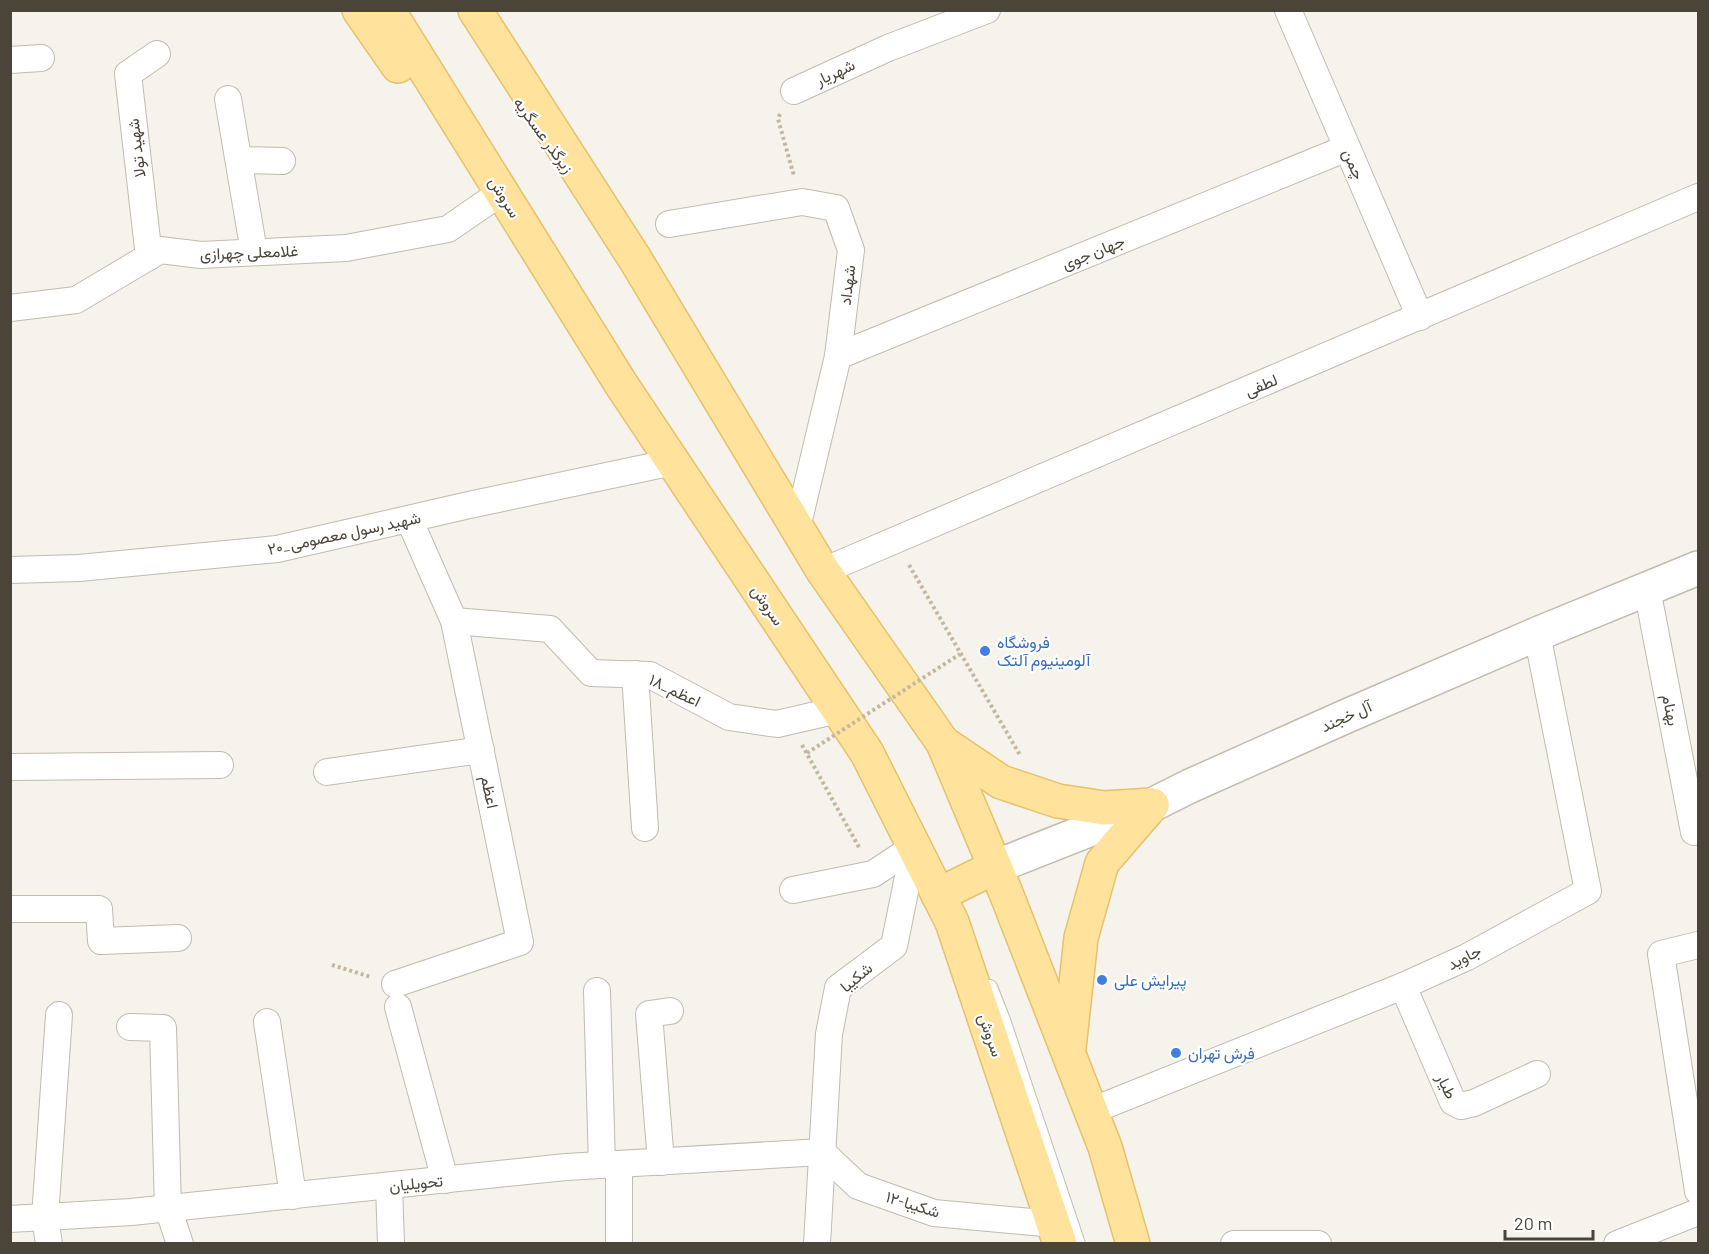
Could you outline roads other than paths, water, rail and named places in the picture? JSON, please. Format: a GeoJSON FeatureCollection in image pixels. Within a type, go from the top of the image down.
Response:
{"type":"FeatureCollection","features":[{"type":"Feature","properties":{"kind":"main road"},"geometry":{"type":"LineString","coordinates":[[359,10],[621,384]]}},
{"type":"Feature","properties":{"kind":"main road","name":"سروش"},"geometry":{"type":"LineString","coordinates":[[388,10],[621,384],[867,753],[938,895],[965,939],[1064,1237]]}},
{"type":"Feature","properties":{"kind":"main road","name":"زیرگذر عسگریه"},"geometry":{"type":"LineString","coordinates":[[454,10],[635,259]]}},
{"type":"Feature","properties":{"kind":"main road"},"geometry":{"type":"LineString","coordinates":[[475,10],[635,259],[823,571],[943,743],[995,867],[1008,920],[1069,1053],[1105,1147],[1133,1244]]}},
{"type":"Feature","properties":{"kind":"main road"},"geometry":{"type":"LineString","coordinates":[[943,743],[1001,782],[1058,801],[1104,808],[1152,805]]}},
{"type":"Feature","properties":{"kind":"main road"},"geometry":{"type":"LineString","coordinates":[[1069,1053],[1081,938],[1102,862],[1152,805]]}},
{"type":"Feature","properties":{"kind":"main road"},"geometry":{"type":"LineString","coordinates":[[938,895],[995,867]]}},
{"type":"Feature","properties":{"kind":"street","name":"شهریار"},"geometry":{"type":"LineString","coordinates":[[794,91],[888,48],[987,10]]}},
{"type":"Feature","properties":{"kind":"street","name":"چمن"},"geometry":{"type":"LineString","coordinates":[[1288,10],[1420,317]]}},
{"type":"Feature","properties":{"kind":"street","name":"شهید تولا"},"geometry":{"type":"LineString","coordinates":[[149,257],[128,74],[157,54]]}},
{"type":"Feature","properties":{"kind":"street"},"geometry":{"type":"LineString","coordinates":[[10,60],[41,58]]}},
{"type":"Feature","properties":{"kind":"street"},"geometry":{"type":"LineString","coordinates":[[228,99],[254,252]]}},
{"type":"Feature","properties":{"kind":"street","name":"جهان جوی"},"geometry":{"type":"LineString","coordinates":[[838,356],[1347,148]]}},
{"type":"Feature","properties":{"kind":"street"},"geometry":{"type":"LineString","coordinates":[[238,160],[282,161]]}},
{"type":"Feature","properties":{"kind":"street","name":"لطفی"},"geometry":{"type":"LineString","coordinates":[[823,571],[1698,197]]}},
{"type":"Feature","properties":{"kind":"street","name":"غلامعلی چهرازی"},"geometry":{"type":"LineString","coordinates":[[10,308],[76,300],[160,250],[201,255],[346,248],[448,228],[490,200]]}},
{"type":"Feature","properties":{"kind":"street","name":"شهداد"},"geometry":{"type":"LineString","coordinates":[[669,224],[802,202],[836,208],[851,250],[838,356],[797,528]]}},
{"type":"Feature","properties":{"kind":"street","name":"۲۰_شهید رسول معصومی"},"geometry":{"type":"LineString","coordinates":[[10,570],[79,568],[276,549],[673,462]]}},
{"type":"Feature","properties":{"kind":"street","name":"اعظم"},"geometry":{"type":"LineString","coordinates":[[409,519],[454,621],[520,942],[397,995],[445,1180]]}},
{"type":"Feature","properties":{"kind":"street","name":"آل خجند"},"geometry":{"type":"LineString","coordinates":[[995,867],[1152,805],[1222,771],[1537,634],[1698,568]]}},
{"type":"Feature","properties":{"kind":"street","name":"بهنام"},"geometry":{"type":"LineString","coordinates":[[1647,589],[1694,832]]}},
{"type":"Feature","properties":{"kind":"street","name":"۱۸_اعظم"},"geometry":{"type":"LineString","coordinates":[[454,621],[550,629],[591,673],[650,675],[729,717],[777,724],[838,710]]}},
{"type":"Feature","properties":{"kind":"street","name":"جاوید"},"geometry":{"type":"LineString","coordinates":[[1091,1111],[1403,986],[1467,957],[1588,891],[1537,634]]}},
{"type":"Feature","properties":{"kind":"street"},"geometry":{"type":"LineString","coordinates":[[635,674],[645,828]]}},
{"type":"Feature","properties":{"kind":"street"},"geometry":{"type":"LineString","coordinates":[[327,772],[481,750]]}},
{"type":"Feature","properties":{"kind":"street"},"geometry":{"type":"LineString","coordinates":[[10,767],[220,765]]}},
{"type":"Feature","properties":{"kind":"street"},"geometry":{"type":"LineString","coordinates":[[793,890],[873,874],[914,847]]}},
{"type":"Feature","properties":{"kind":"street","name":"شکیبا"},"geometry":{"type":"LineString","coordinates":[[817,1244],[829,1034],[838,988],[894,946],[914,847]]}},
{"type":"Feature","properties":{"kind":"street"},"geometry":{"type":"LineString","coordinates":[[10,909],[99,909],[101,941],[178,938]]}},
{"type":"Feature","properties":{"kind":"street"},"geometry":{"type":"LineString","coordinates":[[1698,945],[1661,954],[1689,1071],[1698,1191]]}},
{"type":"Feature","properties":{"kind":"street","name":"طیار"},"geometry":{"type":"LineString","coordinates":[[1403,986],[1453,1102],[1461,1106],[1474,1103],[1537,1074]]}},
{"type":"Feature","properties":{"kind":"street"},"geometry":{"type":"LineString","coordinates":[[597,991],[610,1165],[619,1244]]}},
{"type":"Feature","properties":{"kind":"street"},"geometry":{"type":"LineString","coordinates":[[661,1162],[649,1014],[670,1011]]}},
{"type":"Feature","properties":{"kind":"street"},"geometry":{"type":"LineString","coordinates":[[49,1244],[45,1217],[59,1015]]}},
{"type":"Feature","properties":{"kind":"street"},"geometry":{"type":"LineString","coordinates":[[267,1022],[293,1196]]}},
{"type":"Feature","properties":{"kind":"street"},"geometry":{"type":"LineString","coordinates":[[130,1027],[163,1028],[168,1208],[180,1244]]}},
{"type":"Feature","properties":{"kind":"street","name":"تحویلیان"},"geometry":{"type":"LineString","coordinates":[[10,1219],[131,1212],[566,1167],[822,1152]]}},
{"type":"Feature","properties":{"kind":"street","name":"۱۲-شکیبا"},"geometry":{"type":"LineString","coordinates":[[822,1152],[858,1186],[934,1213],[1064,1237]]}},
{"type":"Feature","properties":{"kind":"street"},"geometry":{"type":"LineString","coordinates":[[389,1186],[391,1244]]}},
{"type":"Feature","properties":{"kind":"street"},"geometry":{"type":"LineString","coordinates":[[1617,1244],[1698,1212]]}},
{"type":"Feature","properties":{"kind":"street"},"geometry":{"type":"LineString","coordinates":[[1234,1244],[1318,1244]]}},
{"type":"Feature","properties":{"kind":"lane"},"geometry":{"type":"LineString","coordinates":[[987,979],[1007,1031],[1064,1237]]}},
{"type":"Feature","properties":{"kind":"lane"},"geometry":{"type":"LineString","coordinates":[[1032,998],[1092,1149],[1120,1244]]}},
{"type":"Feature","properties":{"kind":"place","name":"فروشگاه آلومینیوم آلتک"},"geometry":{"type":"Point","coordinates":[985,651]}},
{"type":"Feature","properties":{"kind":"place","name":"پیرایش علی"},"geometry":{"type":"Point","coordinates":[1102,980]}},
{"type":"Feature","properties":{"kind":"place","name":"فرش تهران"},"geometry":{"type":"Point","coordinates":[1176,1053]}}]}
